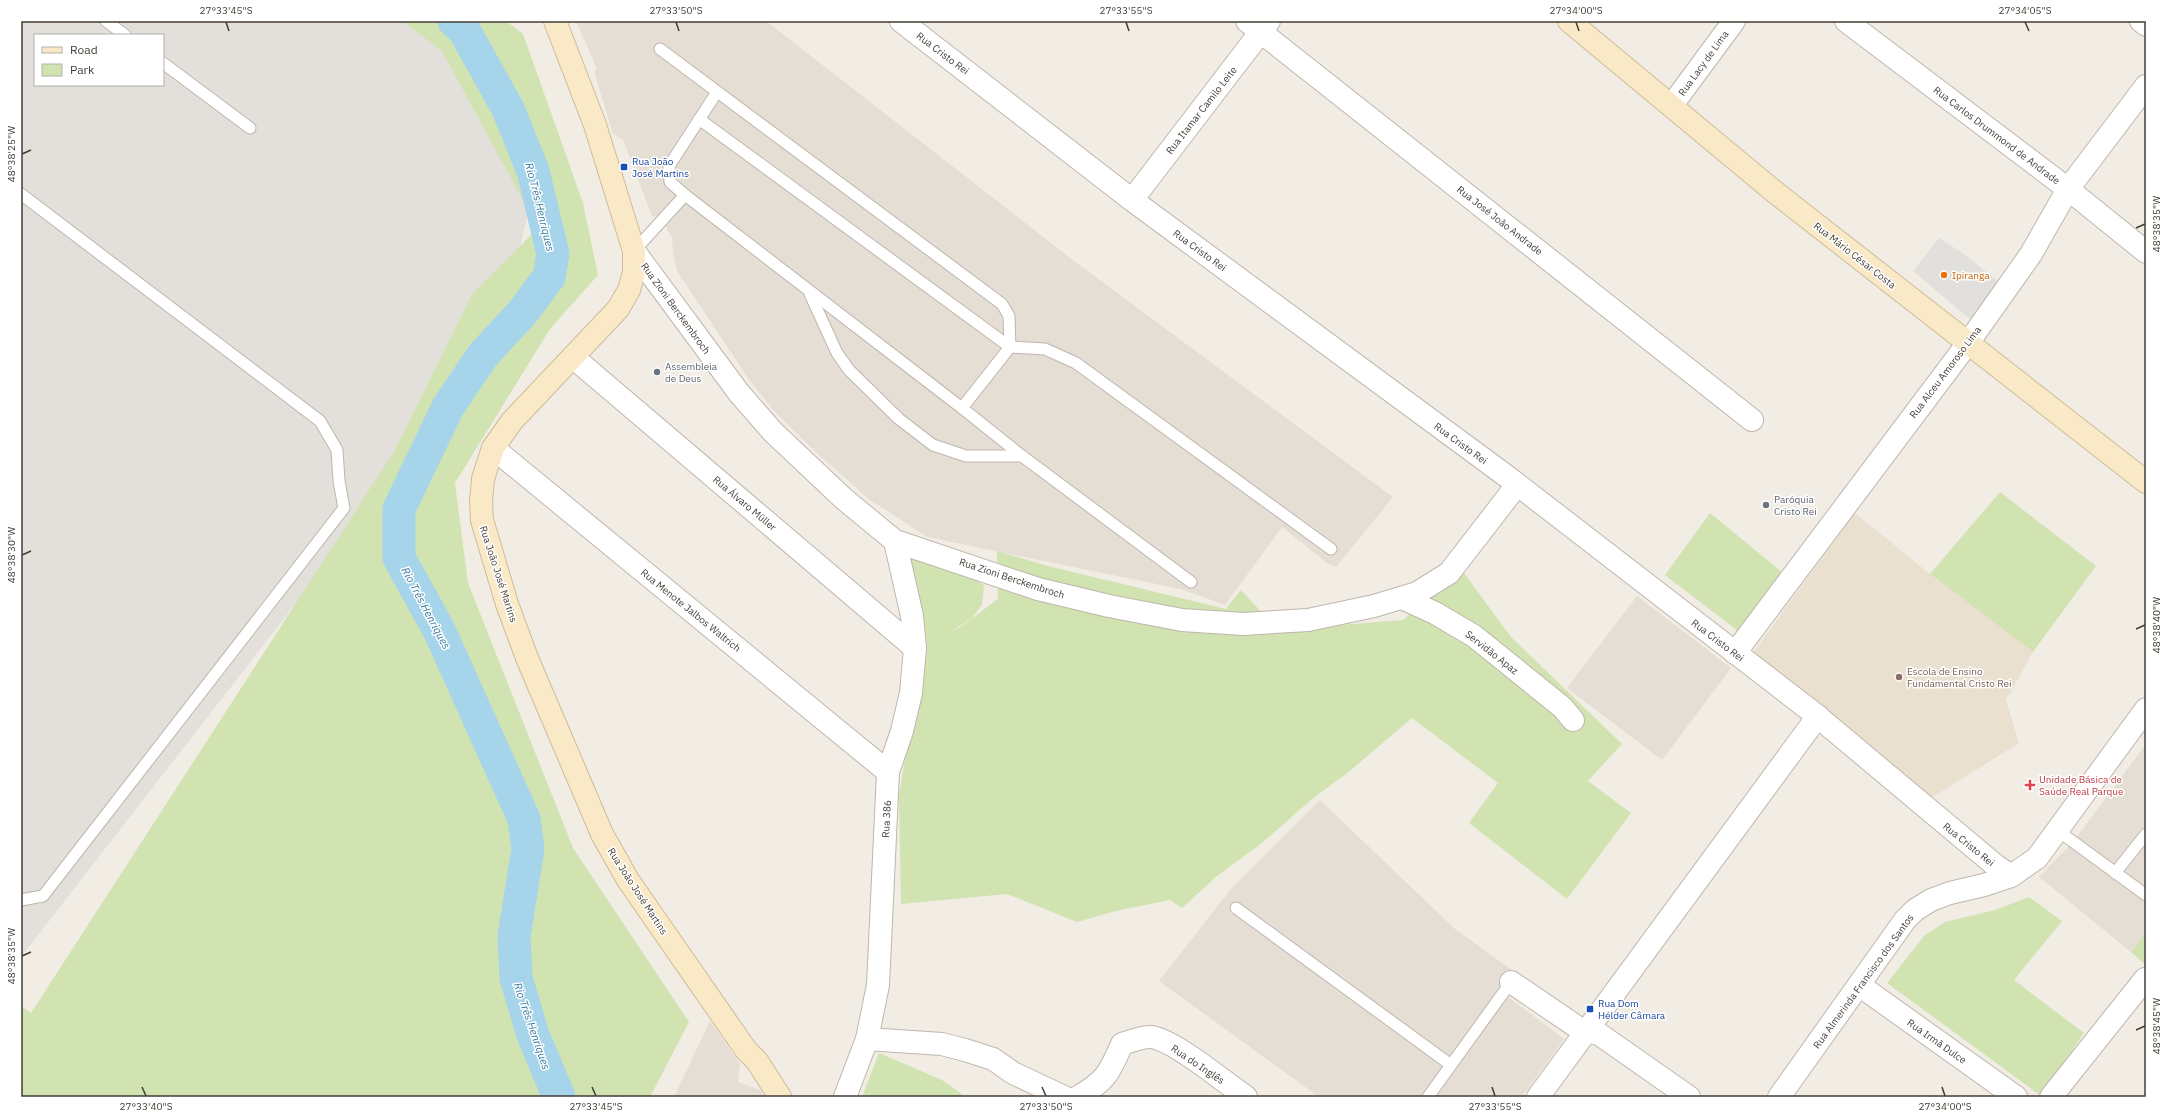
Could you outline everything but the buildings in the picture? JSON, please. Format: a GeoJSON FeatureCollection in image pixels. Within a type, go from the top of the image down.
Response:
{"type":"FeatureCollection","features":[{"type":"Feature","properties":{"kind":"main road","name":"Rua João José Martins"},"geometry":{"type":"LineString","coordinates":[[555,21],[595,125],[634,251],[634,272],[624,301],[574,358],[512,421],[493,448],[483,479],[481,501],[482,520],[507,604],[525,652],[592,813],[614,858],[746,1050],[757,1061],[780,1097]]}},
{"type":"Feature","properties":{"kind":"main road","name":"Rua Mário César Costa"},"geometry":{"type":"LineString","coordinates":[[1569,21],[1672,105],[1776,193],[2146,482]]}},
{"type":"Feature","properties":{"kind":"street","name":"Rua Cristo Rei"},"geometry":{"type":"LineString","coordinates":[[901,21],[1132,200],[1517,485],[1818,716],[1835,733],[2011,876]]}},
{"type":"Feature","properties":{"kind":"street","name":"Rua Lacy de Lima"},"geometry":{"type":"LineString","coordinates":[[1672,105],[1734,21]]}},
{"type":"Feature","properties":{"kind":"street","name":"Rua Carlos Drummond de Andrade"},"geometry":{"type":"LineString","coordinates":[[1846,21],[2068,189],[2146,252]]}},
{"type":"Feature","properties":{"kind":"street"},"geometry":{"type":"LineString","coordinates":[[2141,21],[2146,25]]}},
{"type":"Feature","properties":{"kind":"street","name":"Rua Itamar Camilo Leite"},"geometry":{"type":"LineString","coordinates":[[1132,200],[1259,25]]}},
{"type":"Feature","properties":{"kind":"street","name":"Rua José João Andrade"},"geometry":{"type":"LineString","coordinates":[[1259,25],[1752,420]]}},
{"type":"Feature","properties":{"kind":"street","name":"Rua Alceu Amoroso Lima"},"geometry":{"type":"LineString","coordinates":[[1735,653],[1968,343],[2031,254],[2068,189],[2146,86]]}},
{"type":"Feature","properties":{"kind":"street","name":"Rua Zioni Berckembroch"},"geometry":{"type":"LineString","coordinates":[[634,251],[739,393],[773,432],[844,500],[895,541],[1038,589],[1109,606],[1182,620],[1243,624],[1281,623],[1308,620],[1374,606],[1402,598],[1422,590],[1449,573],[1517,485]]}},
{"type":"Feature","properties":{"kind":"street","name":"Rua Álvaro Müller"},"geometry":{"type":"LineString","coordinates":[[574,358],[915,648]]}},
{"type":"Feature","properties":{"kind":"street","name":"Rua Menote Jalbos Waltrich"},"geometry":{"type":"LineString","coordinates":[[493,448],[888,772]]}},
{"type":"Feature","properties":{"kind":"street","name":"Rua 386"},"geometry":{"type":"LineString","coordinates":[[845,1097],[867,1039],[878,985],[888,772],[902,731],[911,693],[915,648],[912,616],[895,541]]}},
{"type":"Feature","properties":{"kind":"street","name":"Servidão Apaz"},"geometry":{"type":"LineString","coordinates":[[1402,598],[1435,613],[1474,636],[1562,708],[1573,720]]}},
{"type":"Feature","properties":{"kind":"street","name":"Rua Almerinda Francisco dos Santos"},"geometry":{"type":"LineString","coordinates":[[1779,1097],[1905,920],[1915,910],[1931,900],[1950,893],[1984,885],[2011,876],[2037,858],[2146,709]]}},
{"type":"Feature","properties":{"kind":"street"},"geometry":{"type":"LineString","coordinates":[[1538,1097],[1818,716]]}},
{"type":"Feature","properties":{"kind":"street"},"geometry":{"type":"LineString","coordinates":[[2051,1097],[2145,979]]}},
{"type":"Feature","properties":{"kind":"street"},"geometry":{"type":"LineString","coordinates":[[1511,982],[1580,1029],[1599,1034],[1689,1097]]}},
{"type":"Feature","properties":{"kind":"street","name":"Rua Irmã Dulce"},"geometry":{"type":"LineString","coordinates":[[1859,985],[2016,1097]]}},
{"type":"Feature","properties":{"kind":"street","name":"Rua do Inglês"},"geometry":{"type":"LineString","coordinates":[[1078,1097],[1092,1089],[1107,1076],[1122,1044],[1138,1038],[1151,1037],[1163,1041],[1182,1051],[1246,1097]]}},
{"type":"Feature","properties":{"kind":"street"},"geometry":{"type":"LineString","coordinates":[[867,1039],[942,1044],[965,1050],[993,1059],[1013,1073],[1064,1097]]}},
{"type":"Feature","properties":{"kind":"lane"},"geometry":{"type":"LineString","coordinates":[[106,21],[124,34]]}},
{"type":"Feature","properties":{"kind":"lane"},"geometry":{"type":"LineString","coordinates":[[660,49],[1002,304],[1009,316],[1010,347],[962,408]]}},
{"type":"Feature","properties":{"kind":"lane"},"geometry":{"type":"LineString","coordinates":[[164,64],[250,128]]}},
{"type":"Feature","properties":{"kind":"lane"},"geometry":{"type":"LineString","coordinates":[[717,92],[669,166],[670,182],[808,292],[962,408],[1022,456],[1191,582]]}},
{"type":"Feature","properties":{"kind":"lane"},"geometry":{"type":"LineString","coordinates":[[699,119],[1010,347],[1045,349],[1076,363],[1331,549]]}},
{"type":"Feature","properties":{"kind":"lane"},"geometry":{"type":"LineString","coordinates":[[21,194],[320,421],[337,450],[339,481],[344,508],[43,896],[21,900]]}},
{"type":"Feature","properties":{"kind":"lane"},"geometry":{"type":"LineString","coordinates":[[634,251],[685,195]]}},
{"type":"Feature","properties":{"kind":"lane"},"geometry":{"type":"LineString","coordinates":[[808,292],[837,353],[849,370],[899,419],[933,445],[966,456],[1022,456]]}},
{"type":"Feature","properties":{"kind":"lane"},"geometry":{"type":"LineString","coordinates":[[2057,830],[2146,895]]}},
{"type":"Feature","properties":{"kind":"lane"},"geometry":{"type":"LineString","coordinates":[[2115,873],[2146,834]]}},
{"type":"Feature","properties":{"kind":"lane"},"geometry":{"type":"LineString","coordinates":[[1236,908],[1451,1065]]}},
{"type":"Feature","properties":{"kind":"lane"},"geometry":{"type":"LineString","coordinates":[[1428,1097],[1511,982]]}},
{"type":"Feature","properties":{"kind":"shaded area"},"geometry":{"type":"Polygon","coordinates":[[[21,21],[429,21],[520,187],[527,217],[509,297],[405,463],[21,957],[21,21]]]}},
{"type":"Feature","properties":{"kind":"shaded area"},"geometry":{"type":"Polygon","coordinates":[[[576,21],[766,21],[1074,261],[1393,497],[1336,567],[1327,563],[1282,527],[1225,605],[1181,589],[927,537],[869,499],[820,456],[775,412],[750,381],[677,271],[673,253],[672,237],[659,217],[652,216],[623,140],[613,134],[594,71],[597,69],[576,21]]]}},
{"type":"Feature","properties":{"kind":"shaded area"},"geometry":{"type":"Polygon","coordinates":[[[1939,238],[1964,254],[1999,282],[1971,320],[1913,271],[1939,238]]]}},
{"type":"Feature","properties":{"kind":"shaded area","name":"Escola de Ensino Fundamental Cristo Rei"},"geometry":{"type":"Polygon","coordinates":[[[1855,513],[1930,574],[2033,652],[2006,700],[2019,743],[1928,800],[1752,654],[1855,513]]]}},
{"type":"Feature","properties":{"kind":"shaded area"},"geometry":{"type":"Polygon","coordinates":[[[1637,596],[1731,668],[1662,760],[1567,688],[1637,596]]]}},
{"type":"Feature","properties":{"kind":"shaded area"},"geometry":{"type":"Polygon","coordinates":[[[2146,744],[2146,933],[2131,952],[2039,877],[2073,842],[2146,744]]]}},
{"type":"Feature","properties":{"kind":"shaded area"},"geometry":{"type":"Polygon","coordinates":[[[1320,800],[1455,929],[1512,970],[1499,990],[1564,1039],[1522,1097],[1319,1097],[1159,981],[1230,890],[1320,800]]]}},
{"type":"Feature","properties":{"kind":"shaded area"},"geometry":{"type":"Polygon","coordinates":[[[710,1021],[740,1064],[738,1082],[760,1090],[765,1097],[674,1097],[710,1021]]]}},
{"type":"Feature","properties":{"kind":"green space"},"geometry":{"type":"Polygon","coordinates":[[[402,21],[506,21],[523,34],[583,203],[598,275],[550,329],[455,483],[468,583],[573,848],[689,1022],[650,1097],[21,1097],[21,1006],[31,1013],[395,450],[472,294],[538,228],[442,51],[402,21]]]}},
{"type":"Feature","properties":{"kind":"green space"},"geometry":{"type":"Polygon","coordinates":[[[2000,492],[2096,566],[2033,652],[1930,574],[2000,492]]]}},
{"type":"Feature","properties":{"kind":"green space"},"geometry":{"type":"Polygon","coordinates":[[[1710,513],[1783,573],[1738,631],[1665,575],[1710,513]]]}},
{"type":"Feature","properties":{"kind":"green space"},"geometry":{"type":"Polygon","coordinates":[[[997,551],[1048,566],[1226,609],[1241,590],[1278,630],[1403,620],[1461,569],[1511,637],[1622,744],[1588,781],[1631,813],[1567,899],[1469,823],[1498,783],[1412,718],[1350,771],[1312,799],[1262,843],[1217,876],[1182,908],[1170,900],[1116,911],[1077,922],[1007,894],[901,904],[899,796],[925,632],[906,556],[955,569],[984,585],[982,605],[971,619],[953,630],[959,628],[998,599],[997,551]]]}},
{"type":"Feature","properties":{"kind":"green space"},"geometry":{"type":"Polygon","coordinates":[[[2029,897],[2062,921],[2014,980],[2084,1033],[2041,1096],[1887,983],[1924,936],[1945,922],[1995,910],[2029,897]]]}},
{"type":"Feature","properties":{"kind":"green space"},"geometry":{"type":"Polygon","coordinates":[[[2146,933],[2146,965],[2131,952],[2146,933]]]}},
{"type":"Feature","properties":{"kind":"green space"},"geometry":{"type":"Polygon","coordinates":[[[879,1053],[942,1080],[966,1097],[862,1097],[879,1053]]]}},
{"type":"Feature","properties":{"kind":"waterway","name":"Rio Três Henriques"},"geometry":{"type":"LineString","coordinates":[[454,21],[464,30],[508,109],[533,171],[553,254],[549,277],[522,313],[483,355],[448,407],[399,509],[399,558],[439,630],[524,819],[528,849],[514,936],[516,978],[533,1035],[559,1097]]}},
{"type":"Feature","properties":{"kind":"place","name":"Rua João José Martins"},"geometry":{"type":"Point","coordinates":[624,167]}},
{"type":"Feature","properties":{"kind":"place","name":"Ipiranga"},"geometry":{"type":"Point","coordinates":[1944,275]}},
{"type":"Feature","properties":{"kind":"place","name":"Assembleia de Deus"},"geometry":{"type":"Point","coordinates":[657,372]}},
{"type":"Feature","properties":{"kind":"place","name":"Paróquia Cristo Rei"},"geometry":{"type":"Point","coordinates":[1766,505]}},
{"type":"Feature","properties":{"kind":"place","name":"Escola de Ensino Fundamental Cristo Rei"},"geometry":{"type":"Point","coordinates":[1899,677]}},
{"type":"Feature","properties":{"kind":"place","name":"Unidade Básica de Saúde Real Parque"},"geometry":{"type":"Point","coordinates":[2030,785]}},
{"type":"Feature","properties":{"kind":"place","name":"Rua Dom Hélder Câmara"},"geometry":{"type":"Point","coordinates":[1590,1009]}}]}
